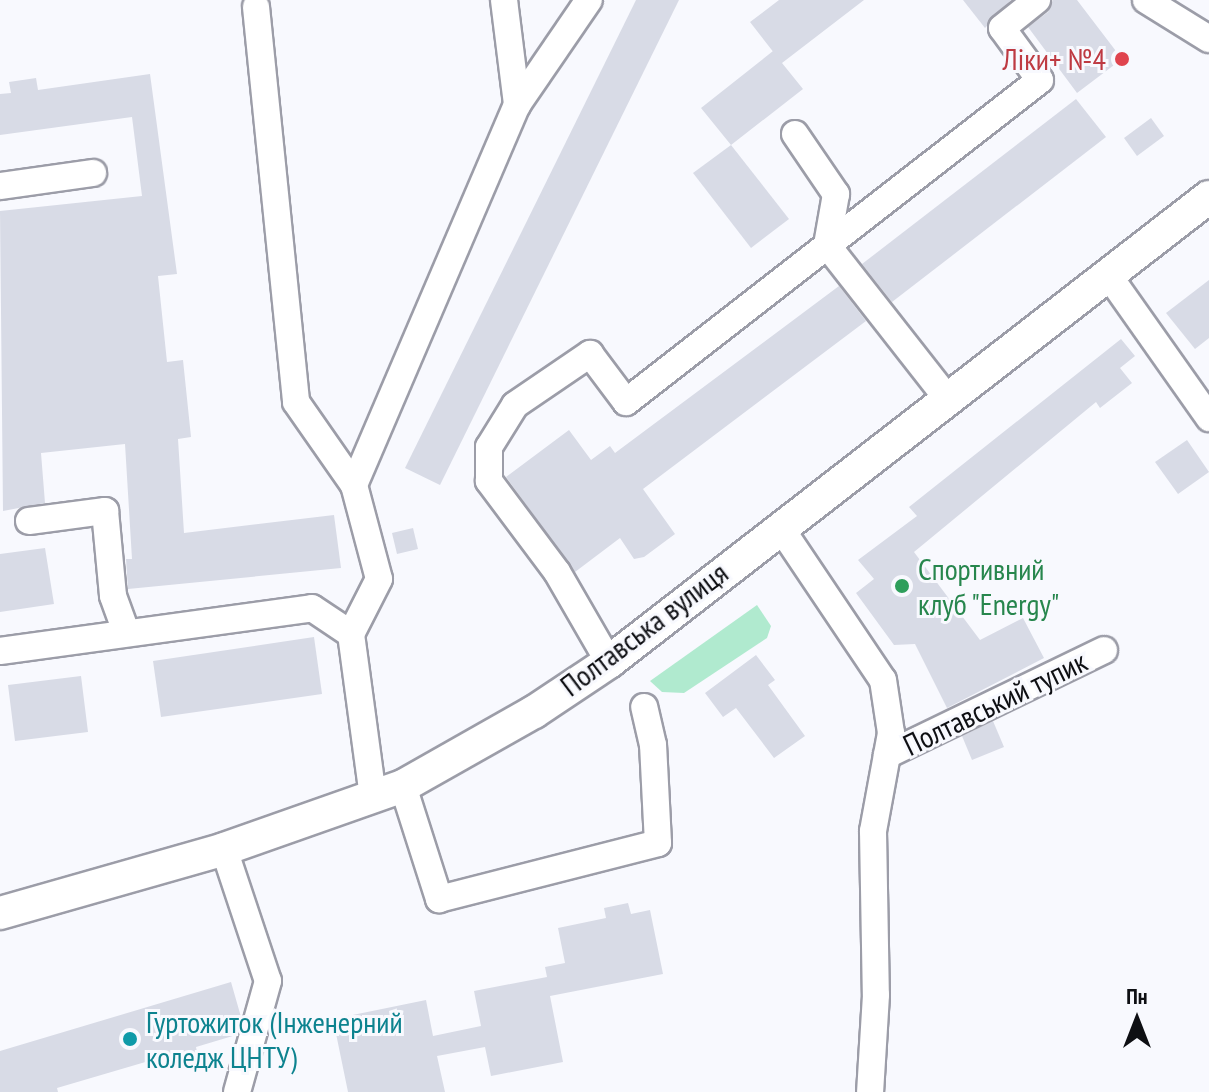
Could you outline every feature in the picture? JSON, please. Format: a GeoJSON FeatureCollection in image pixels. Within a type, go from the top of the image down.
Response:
{"type":"FeatureCollection","features":[{"type":"Feature","properties":{"kind":"main road","name":"Полтавська вулиця"},"geometry":{"type":"LineString","coordinates":[[0,913],[224,849],[388,791],[534,712],[609,662],[946,397],[1209,197]]}},
{"type":"Feature","properties":{"kind":"street"},"geometry":{"type":"LineString","coordinates":[[504,0],[517,105]]}},
{"type":"Feature","properties":{"kind":"street"},"geometry":{"type":"LineString","coordinates":[[354,485],[517,105],[589,0]]}},
{"type":"Feature","properties":{"kind":"street"},"geometry":{"type":"LineString","coordinates":[[609,662],[557,572],[489,481],[489,447],[515,405],[590,354],[626,402],[1040,80],[1002,28],[1037,0]]}},
{"type":"Feature","properties":{"kind":"street"},"geometry":{"type":"LineString","coordinates":[[1146,0],[1178,8],[1209,39]]}},
{"type":"Feature","properties":{"kind":"street"},"geometry":{"type":"LineString","coordinates":[[256,7],[296,402],[354,485],[379,579],[351,634],[388,791],[439,899],[658,843],[653,745],[644,707]]}},
{"type":"Feature","properties":{"kind":"street"},"geometry":{"type":"LineString","coordinates":[[795,134],[836,194],[827,245],[946,397]]}},
{"type":"Feature","properties":{"kind":"street"},"geometry":{"type":"LineString","coordinates":[[0,186],[93,173]]}},
{"type":"Feature","properties":{"kind":"street"},"geometry":{"type":"LineString","coordinates":[[1109,276],[1209,418]]}},
{"type":"Feature","properties":{"kind":"street"},"geometry":{"type":"LineString","coordinates":[[29,521],[105,511],[113,596],[126,631]]}},
{"type":"Feature","properties":{"kind":"street"},"geometry":{"type":"LineString","coordinates":[[780,527],[883,680],[891,733],[873,831],[876,995],[870,1092]]}},
{"type":"Feature","properties":{"kind":"street"},"geometry":{"type":"LineString","coordinates":[[0,651],[126,631],[312,608],[351,634]]}},
{"type":"Feature","properties":{"kind":"street","name":"Полтавський тупик"},"geometry":{"type":"LineString","coordinates":[[887,755],[1104,650]]}},
{"type":"Feature","properties":{"kind":"street"},"geometry":{"type":"LineString","coordinates":[[224,849],[268,981],[237,1092]]}},
{"type":"Feature","properties":{"kind":"green space"},"geometry":{"type":"Polygon","coordinates":[[[757,605],[771,626],[767,638],[684,693],[662,692],[650,681],[757,605]]]}},
{"type":"Feature","properties":{"kind":"building"},"geometry":{"type":"Polygon","coordinates":[[[636,0],[679,0],[440,485],[405,468],[636,0]]]}},
{"type":"Feature","properties":{"kind":"building"},"geometry":{"type":"Polygon","coordinates":[[[779,0],[864,0],[782,63],[803,89],[731,145],[701,108],[773,51],[750,22],[779,0]]]}},
{"type":"Feature","properties":{"kind":"building"},"geometry":{"type":"Polygon","coordinates":[[[963,0],[1011,0],[985,28],[963,0]]]}},
{"type":"Feature","properties":{"kind":"building"},"geometry":{"type":"Polygon","coordinates":[[[1053,0],[1077,0],[1122,59],[1077,93],[1028,27],[1048,12],[1053,0]]]}},
{"type":"Feature","properties":{"kind":"building"},"geometry":{"type":"Polygon","coordinates":[[[150,74],[177,274],[158,276],[167,362],[183,360],[191,437],[178,439],[184,533],[334,515],[341,568],[128,589],[126,559],[132,559],[125,444],[41,453],[45,503],[3,511],[0,211],[142,196],[132,117],[0,135],[0,94],[11,93],[9,82],[36,78],[38,90],[150,74]]]}},
{"type":"Feature","properties":{"kind":"building"},"geometry":{"type":"Polygon","coordinates":[[[1076,99],[1106,137],[892,302],[862,264],[1076,99]]]}},
{"type":"Feature","properties":{"kind":"building"},"geometry":{"type":"Polygon","coordinates":[[[1151,118],[1164,136],[1137,156],[1124,138],[1151,118]]]}},
{"type":"Feature","properties":{"kind":"building"},"geometry":{"type":"Polygon","coordinates":[[[731,145],[789,219],[751,248],[693,173],[731,145]]]}},
{"type":"Feature","properties":{"kind":"building"},"geometry":{"type":"Polygon","coordinates":[[[1209,280],[1209,338],[1195,349],[1166,313],[1209,280]]]}},
{"type":"Feature","properties":{"kind":"building"},"geometry":{"type":"Polygon","coordinates":[[[839,286],[866,321],[643,489],[675,534],[644,557],[634,559],[620,538],[575,572],[506,477],[569,430],[591,460],[610,446],[615,453],[839,286]]]}},
{"type":"Feature","properties":{"kind":"building"},"geometry":{"type":"Polygon","coordinates":[[[1121,339],[1135,356],[1120,368],[1132,383],[1100,408],[1096,402],[914,552],[980,640],[1023,618],[1044,658],[947,708],[915,644],[894,645],[856,593],[874,579],[858,560],[917,516],[909,507],[1121,339]]]}},
{"type":"Feature","properties":{"kind":"building"},"geometry":{"type":"Polygon","coordinates":[[[1187,440],[1209,472],[1178,494],[1155,462],[1187,440]]]}},
{"type":"Feature","properties":{"kind":"building"},"geometry":{"type":"Polygon","coordinates":[[[413,528],[418,549],[397,554],[392,533],[413,528]]]}},
{"type":"Feature","properties":{"kind":"building"},"geometry":{"type":"Polygon","coordinates":[[[45,548],[54,604],[0,612],[0,554],[45,548]]]}},
{"type":"Feature","properties":{"kind":"building"},"geometry":{"type":"Polygon","coordinates":[[[314,637],[322,694],[161,717],[153,661],[314,637]]]}},
{"type":"Feature","properties":{"kind":"building"},"geometry":{"type":"Polygon","coordinates":[[[756,655],[775,680],[768,685],[805,736],[774,758],[736,708],[723,717],[705,693],[756,655]]]}},
{"type":"Feature","properties":{"kind":"building"},"geometry":{"type":"Polygon","coordinates":[[[81,676],[88,732],[15,741],[8,685],[81,676]]]}},
{"type":"Feature","properties":{"kind":"building"},"geometry":{"type":"Polygon","coordinates":[[[993,721],[1004,747],[972,760],[962,736],[993,721]]]}},
{"type":"Feature","properties":{"kind":"building"},"geometry":{"type":"Polygon","coordinates":[[[628,903],[631,914],[650,910],[663,974],[550,996],[563,1062],[491,1076],[485,1047],[437,1056],[445,1092],[348,1092],[333,1019],[426,1000],[433,1036],[481,1026],[474,991],[547,977],[545,967],[565,963],[558,928],[606,918],[604,908],[628,903]]]}},
{"type":"Feature","properties":{"kind":"building","name":"Гуртожиток (Інженерний коледж ЦНТУ)"},"geometry":{"type":"Polygon","coordinates":[[[231,982],[241,1017],[236,1035],[196,1047],[198,1057],[178,1062],[176,1053],[57,1088],[58,1092],[0,1092],[0,1051],[231,982]]]}},
{"type":"Feature","properties":{"kind":"place","name":"Ліки+ №4"},"geometry":{"type":"Point","coordinates":[1122,59]}},
{"type":"Feature","properties":{"kind":"place","name":"Спортивний клуб \"Energy\""},"geometry":{"type":"Point","coordinates":[902,586]}},
{"type":"Feature","properties":{"kind":"place","name":"Гуртожиток (Інженерний коледж ЦНТУ)"},"geometry":{"type":"Point","coordinates":[130,1039]}}]}
